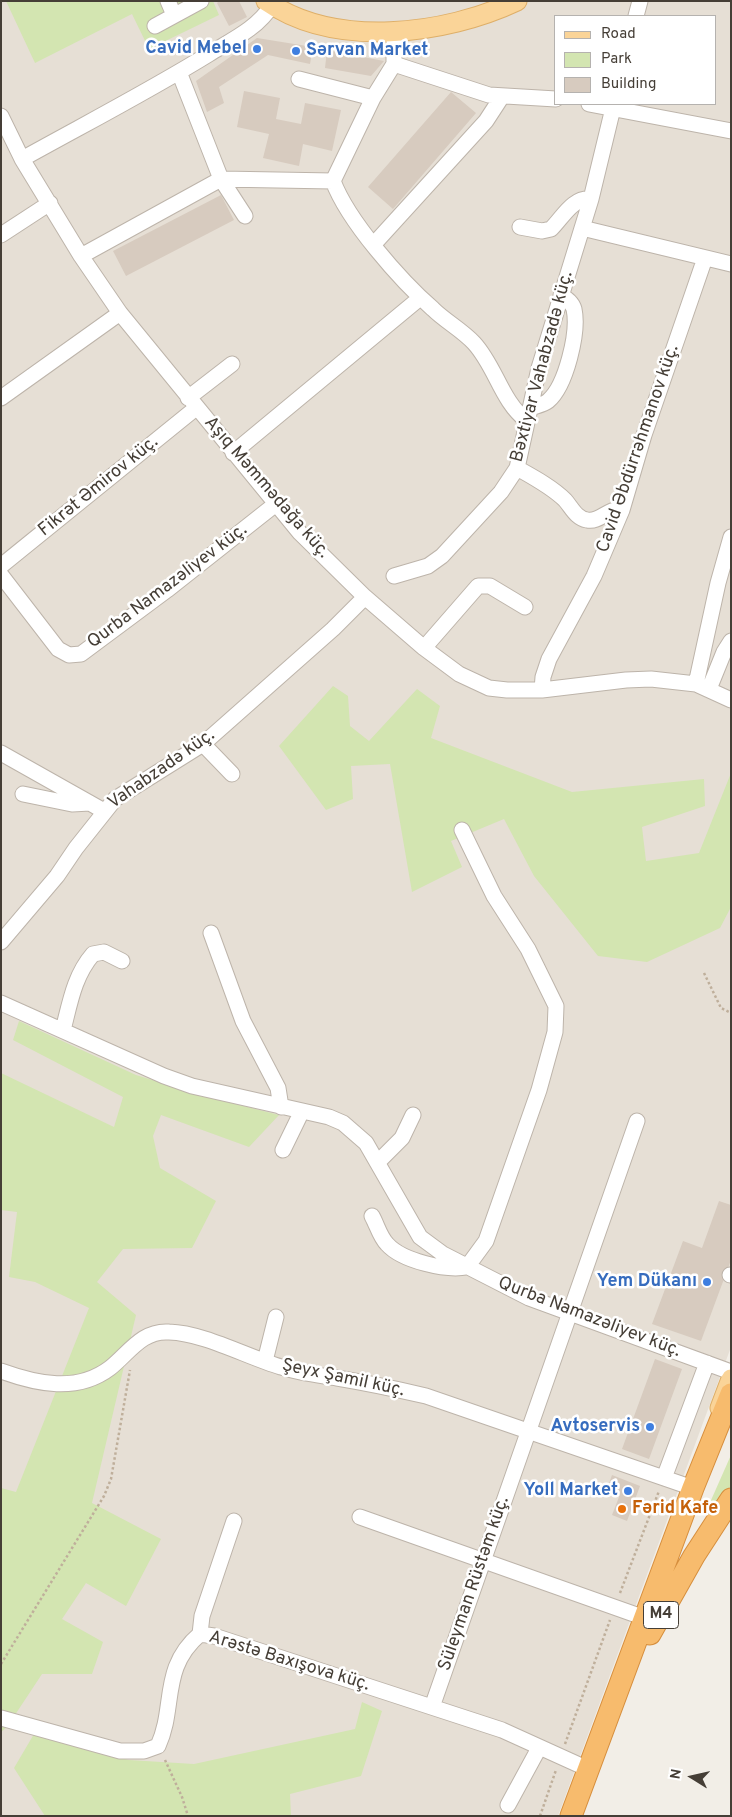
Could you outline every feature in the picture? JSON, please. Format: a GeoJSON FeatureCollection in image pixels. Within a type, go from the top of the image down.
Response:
{"type":"FeatureCollection","features":[{"type":"Feature","properties":{"kind":"highway"},"geometry":{"type":"LineString","coordinates":[[601,1736],[693,1488],[731,1394]]}},
{"type":"Feature","properties":{"kind":"highway"},"geometry":{"type":"LineString","coordinates":[[641,1648],[731,1432]]}},
{"type":"Feature","properties":{"kind":"highway","name":"M4"},"geometry":{"type":"LineString","coordinates":[[571,1816],[601,1736],[641,1648],[694,1556],[731,1500]]}},
{"type":"Feature","properties":{"kind":"main road"},"geometry":{"type":"LineString","coordinates":[[269,3],[320,24],[370,32],[394,33],[456,22],[515,2]]}},
{"type":"Feature","properties":{"kind":"main road"},"geometry":{"type":"LineString","coordinates":[[693,1488],[731,1379]]}},
{"type":"Feature","properties":{"kind":"street"},"geometry":{"type":"LineString","coordinates":[[155,26],[171,8],[201,1]]}},
{"type":"Feature","properties":{"kind":"street"},"geometry":{"type":"LineString","coordinates":[[636,15],[640,1]]}},
{"type":"Feature","properties":{"kind":"street"},"geometry":{"type":"LineString","coordinates":[[22,159],[179,72],[254,26],[266,16],[269,3]]}},
{"type":"Feature","properties":{"kind":"street"},"geometry":{"type":"LineString","coordinates":[[333,181],[373,98],[394,64],[394,33]]}},
{"type":"Feature","properties":{"kind":"street"},"geometry":{"type":"LineString","coordinates":[[394,64],[501,98],[554,99]]}},
{"type":"Feature","properties":{"kind":"street"},"geometry":{"type":"LineString","coordinates":[[179,72],[221,179],[245,216]]}},
{"type":"Feature","properties":{"kind":"street"},"geometry":{"type":"LineString","coordinates":[[299,79],[373,98]]}},
{"type":"Feature","properties":{"kind":"street"},"geometry":{"type":"LineString","coordinates":[[374,244],[486,121],[501,98]]}},
{"type":"Feature","properties":{"kind":"street"},"geometry":{"type":"LineString","coordinates":[[613,106],[731,131]]}},
{"type":"Feature","properties":{"kind":"street","name":"Bəxtiyar Vahabzadə küç."},"geometry":{"type":"LineString","coordinates":[[394,576],[428,566],[442,556],[501,492],[517,468],[539,368],[591,199],[613,106]]}},
{"type":"Feature","properties":{"kind":"street","name":"Aşıq Məmmədağa küç."},"geometry":{"type":"LineString","coordinates":[[1,116],[7,140],[22,159],[81,256],[120,313],[300,533],[365,597],[424,648],[459,674],[483,686],[507,690],[542,690],[634,679],[668,680],[703,686],[731,700]]}},
{"type":"Feature","properties":{"kind":"street"},"geometry":{"type":"LineString","coordinates":[[81,256],[221,179],[285,182],[333,181]]}},
{"type":"Feature","properties":{"kind":"street"},"geometry":{"type":"LineString","coordinates":[[333,181],[345,207],[420,298],[472,341],[483,354],[509,402],[518,413],[528,414],[547,402],[562,380],[576,332],[574,308],[570,300],[561,295]]}},
{"type":"Feature","properties":{"kind":"street"},"geometry":{"type":"LineString","coordinates":[[520,227],[547,232],[552,229],[575,202],[583,198],[591,199]]}},
{"type":"Feature","properties":{"kind":"street"},"geometry":{"type":"LineString","coordinates":[[1,235],[50,203]]}},
{"type":"Feature","properties":{"kind":"street"},"geometry":{"type":"LineString","coordinates":[[582,228],[731,264]]}},
{"type":"Feature","properties":{"kind":"street","name":"Cavid Əbdürrəhmanov küç."},"geometry":{"type":"LineString","coordinates":[[542,690],[543,677],[549,659],[594,576],[622,510],[705,258]]}},
{"type":"Feature","properties":{"kind":"street"},"geometry":{"type":"LineString","coordinates":[[233,453],[420,298]]}},
{"type":"Feature","properties":{"kind":"street"},"geometry":{"type":"LineString","coordinates":[[1,398],[120,313]]}},
{"type":"Feature","properties":{"kind":"street","name":"Fikrət Əmirov küç."},"geometry":{"type":"LineString","coordinates":[[1,566],[192,403],[232,364]]}},
{"type":"Feature","properties":{"kind":"street"},"geometry":{"type":"LineString","coordinates":[[517,468],[552,490],[564,500],[578,517],[588,521],[597,520],[615,508],[622,510]]}},
{"type":"Feature","properties":{"kind":"street","name":"Qurba Namazəliyev küç."},"geometry":{"type":"LineString","coordinates":[[1,575],[58,649],[69,655],[81,654],[167,590],[277,503]]}},
{"type":"Feature","properties":{"kind":"street"},"geometry":{"type":"LineString","coordinates":[[703,686],[718,583],[731,537]]}},
{"type":"Feature","properties":{"kind":"street"},"geometry":{"type":"LineString","coordinates":[[424,648],[478,586],[490,586],[525,607]]}},
{"type":"Feature","properties":{"kind":"street","name":"Vahabzadə küç."},"geometry":{"type":"LineString","coordinates":[[1,942],[57,876],[98,807],[203,744],[333,629],[365,597]]}},
{"type":"Feature","properties":{"kind":"street"},"geometry":{"type":"LineString","coordinates":[[703,686],[731,641]]}},
{"type":"Feature","properties":{"kind":"street"},"geometry":{"type":"LineString","coordinates":[[203,744],[232,774]]}},
{"type":"Feature","properties":{"kind":"street"},"geometry":{"type":"LineString","coordinates":[[1,753],[98,807]]}},
{"type":"Feature","properties":{"kind":"street"},"geometry":{"type":"LineString","coordinates":[[23,794],[98,807]]}},
{"type":"Feature","properties":{"kind":"street"},"geometry":{"type":"LineString","coordinates":[[372,1216],[386,1243],[394,1251],[445,1268],[467,1267],[486,1241],[539,1090],[555,1032],[556,1006],[528,949],[494,896],[462,830]]}},
{"type":"Feature","properties":{"kind":"street"},"geometry":{"type":"LineString","coordinates":[[211,933],[244,1021],[278,1088],[281,1107]]}},
{"type":"Feature","properties":{"kind":"street"},"geometry":{"type":"LineString","coordinates":[[63,1030],[76,982],[87,960],[93,954],[104,952],[122,961]]}},
{"type":"Feature","properties":{"kind":"street","name":"Qurba Namazəliyev küç."},"geometry":{"type":"LineString","coordinates":[[1,1003],[164,1076],[192,1086],[302,1111],[343,1123],[366,1143],[420,1237],[443,1254],[520,1294],[731,1372]]}},
{"type":"Feature","properties":{"kind":"street"},"geometry":{"type":"LineString","coordinates":[[284,1150],[302,1111]]}},
{"type":"Feature","properties":{"kind":"street"},"geometry":{"type":"LineString","coordinates":[[378,1162],[402,1138],[413,1115]]}},
{"type":"Feature","properties":{"kind":"street","name":"Süleyman Rüstəm küç."},"geometry":{"type":"LineString","coordinates":[[432,1707],[637,1121]]}},
{"type":"Feature","properties":{"kind":"street"},"geometry":{"type":"LineString","coordinates":[[265,1361],[276,1317]]}},
{"type":"Feature","properties":{"kind":"street","name":"Şeyx Şamil küç."},"geometry":{"type":"LineString","coordinates":[[1,1371],[22,1378],[64,1385],[92,1378],[109,1369],[151,1333],[168,1332],[223,1346],[300,1372],[391,1387],[426,1396],[693,1488]]}},
{"type":"Feature","properties":{"kind":"street"},"geometry":{"type":"LineString","coordinates":[[664,1478],[707,1363]]}},
{"type":"Feature","properties":{"kind":"street"},"geometry":{"type":"LineString","coordinates":[[360,1517],[645,1618]]}},
{"type":"Feature","properties":{"kind":"street"},"geometry":{"type":"LineString","coordinates":[[200,1634],[202,1616],[234,1521]]}},
{"type":"Feature","properties":{"kind":"street","name":"Arəstə Baxışova küç."},"geometry":{"type":"LineString","coordinates":[[158,1746],[163,1735],[172,1676],[190,1642],[200,1634],[214,1636],[502,1730],[560,1758],[588,1769]]}},
{"type":"Feature","properties":{"kind":"street"},"geometry":{"type":"LineString","coordinates":[[1,1718],[120,1751],[144,1751],[158,1746]]}},
{"type":"Feature","properties":{"kind":"street"},"geometry":{"type":"LineString","coordinates":[[508,1805],[539,1748]]}},
{"type":"Feature","properties":{"kind":"path"},"geometry":{"type":"LineString","coordinates":[[704,974],[721,1008],[731,1013]]}},
{"type":"Feature","properties":{"kind":"path"},"geometry":{"type":"LineString","coordinates":[[1,1664],[104,1496],[111,1479],[131,1364],[127,1353]]}},
{"type":"Feature","properties":{"kind":"path"},"geometry":{"type":"LineString","coordinates":[[540,1816],[615,1607],[664,1478]]}},
{"type":"Feature","properties":{"kind":"path"},"geometry":{"type":"LineString","coordinates":[[158,1746],[182,1797],[188,1816]]}},
{"type":"Feature","properties":{"kind":"shaded area"},"geometry":{"type":"Polygon","coordinates":[[[1,1],[731,1],[731,1347],[558,1816],[1,1816],[1,1]]]}},
{"type":"Feature","properties":{"kind":"green space"},"geometry":{"type":"Polygon","coordinates":[[[6,1],[213,1],[219,15],[149,49],[132,14],[35,63],[6,1]]]}},
{"type":"Feature","properties":{"kind":"green space"},"geometry":{"type":"Polygon","coordinates":[[[333,686],[348,696],[350,726],[369,741],[417,689],[440,706],[431,738],[572,792],[704,779],[705,806],[642,827],[646,861],[699,853],[731,773],[731,907],[720,928],[647,962],[598,956],[534,876],[504,819],[451,841],[462,867],[412,892],[390,764],[351,766],[353,799],[326,810],[279,746],[333,686]]]}},
{"type":"Feature","properties":{"kind":"green space"},"geometry":{"type":"Polygon","coordinates":[[[19,1021],[136,1075],[212,1098],[279,1115],[249,1147],[161,1115],[153,1136],[160,1168],[216,1201],[192,1248],[123,1249],[97,1282],[136,1315],[92,1503],[161,1539],[126,1606],[86,1583],[62,1619],[103,1642],[92,1674],[42,1674],[7,1727],[1,1732],[1,1488],[16,1492],[89,1308],[35,1282],[9,1277],[17,1212],[1,1210],[1,1073],[114,1127],[123,1097],[13,1040],[19,1021]]]}},
{"type":"Feature","properties":{"kind":"green space"},"geometry":{"type":"Polygon","coordinates":[[[731,1455],[731,1486],[715,1507],[708,1507],[731,1455]]]}},
{"type":"Feature","properties":{"kind":"green space"},"geometry":{"type":"Polygon","coordinates":[[[362,1702],[382,1711],[361,1776],[290,1794],[291,1816],[45,1816],[14,1768],[34,1734],[129,1760],[194,1764],[355,1729],[362,1702]]]}},
{"type":"Feature","properties":{"kind":"building"},"geometry":{"type":"Polygon","coordinates":[[[219,1],[239,1],[247,17],[229,26],[217,3],[219,1]]]}},
{"type":"Feature","properties":{"kind":"building"},"geometry":{"type":"Polygon","coordinates":[[[257,38],[313,47],[310,64],[268,55],[219,87],[224,103],[207,112],[196,81],[257,38]]]}},
{"type":"Feature","properties":{"kind":"building"},"geometry":{"type":"Polygon","coordinates":[[[327,50],[384,61],[371,76],[325,68],[327,50]]]}},
{"type":"Feature","properties":{"kind":"building"},"geometry":{"type":"Polygon","coordinates":[[[244,91],[280,98],[276,119],[301,124],[305,103],[341,110],[332,151],[303,144],[299,166],[263,158],[269,134],[237,127],[244,91]]]}},
{"type":"Feature","properties":{"kind":"building"},"geometry":{"type":"Polygon","coordinates":[[[451,92],[476,113],[393,209],[368,187],[451,92]]]}},
{"type":"Feature","properties":{"kind":"building"},"geometry":{"type":"Polygon","coordinates":[[[221,195],[234,220],[126,276],[113,251],[221,195]]]}},
{"type":"Feature","properties":{"kind":"building"},"geometry":{"type":"Polygon","coordinates":[[[719,1201],[731,1205],[731,1260],[701,1341],[652,1324],[683,1241],[702,1248],[719,1201]]]}},
{"type":"Feature","properties":{"kind":"building"},"geometry":{"type":"Polygon","coordinates":[[[655,1359],[682,1369],[649,1459],[622,1449],[655,1359]]]}},
{"type":"Feature","properties":{"kind":"building"},"geometry":{"type":"Polygon","coordinates":[[[612,1475],[640,1486],[627,1521],[612,1515],[619,1497],[606,1492],[612,1475]]]}},
{"type":"Feature","properties":{"kind":"place","name":"Cavid Mebel"},"geometry":{"type":"Point","coordinates":[257,49]}},
{"type":"Feature","properties":{"kind":"place","name":"Sərvan Market"},"geometry":{"type":"Point","coordinates":[296,51]}},
{"type":"Feature","properties":{"kind":"place","name":"Yem Dükanı"},"geometry":{"type":"Point","coordinates":[707,1282]}},
{"type":"Feature","properties":{"kind":"place","name":"Avtoservis"},"geometry":{"type":"Point","coordinates":[650,1427]}},
{"type":"Feature","properties":{"kind":"place","name":"Yoll Market"},"geometry":{"type":"Point","coordinates":[628,1491]}},
{"type":"Feature","properties":{"kind":"place","name":"Fərid Kafe"},"geometry":{"type":"Point","coordinates":[622,1509]}}]}
